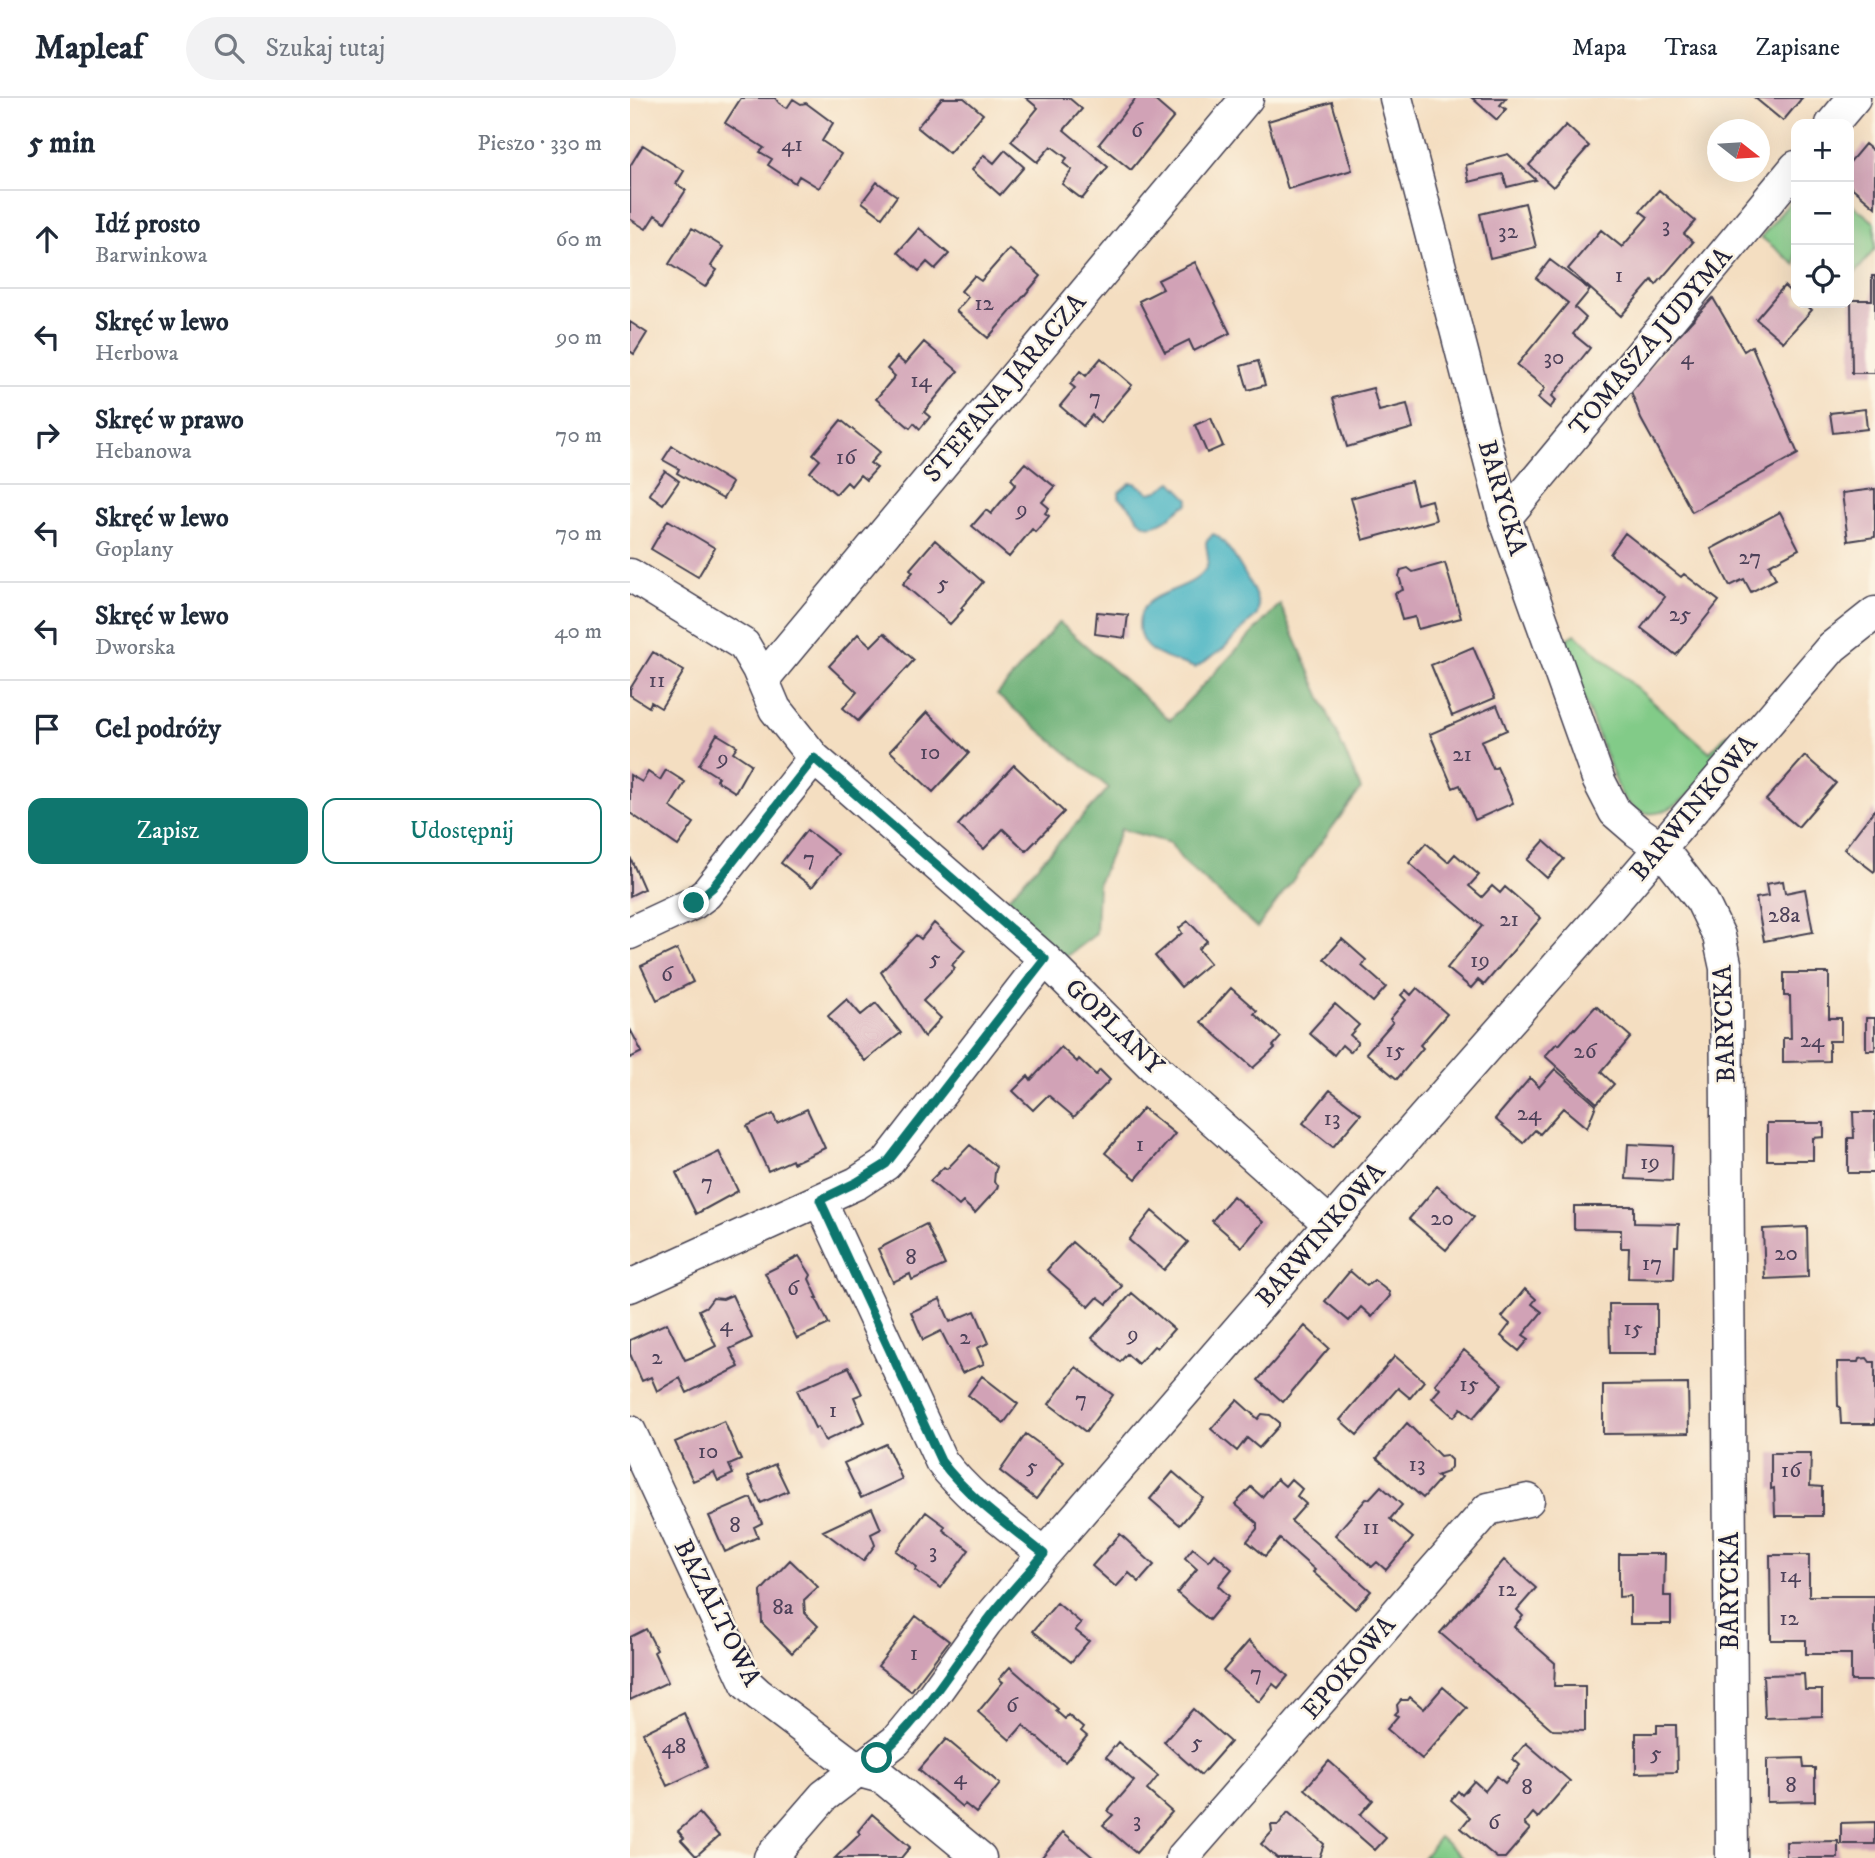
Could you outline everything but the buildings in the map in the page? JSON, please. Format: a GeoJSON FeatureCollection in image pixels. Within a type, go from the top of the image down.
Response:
{"type":"FeatureCollection","features":[{"type":"Feature","properties":{"kind":"street","name":"STEFANA JARACZA"},"geometry":{"type":"LineString","coordinates":[[763,679],[1247,98]]}},
{"type":"Feature","properties":{"kind":"street","name":"BARYCKA"},"geometry":{"type":"LineString","coordinates":[[1395,98],[1505,518],[1606,798],[1615,812],[1660,847],[1702,901],[1719,936],[1726,968],[1732,1858]]}},
{"type":"Feature","properties":{"kind":"street"},"geometry":{"type":"LineString","coordinates":[[1836,119],[1854,98]]}},
{"type":"Feature","properties":{"kind":"street","name":"TOMASZA JUDYMA"},"geometry":{"type":"LineString","coordinates":[[1505,518],[1791,173]]}},
{"type":"Feature","properties":{"kind":"street","name":"GOPLANY"},"geometry":{"type":"LineString","coordinates":[[630,575],[744,645],[763,679],[775,709],[814,758],[1045,959],[1155,1068],[1330,1224]]}},
{"type":"Feature","properties":{"kind":"street","name":"BARWINKOWA"},"geometry":{"type":"LineString","coordinates":[[770,1858],[824,1796],[896,1741],[932,1697],[986,1622],[1330,1224],[1832,646],[1875,613]]}},
{"type":"Feature","properties":{"kind":"street"},"geometry":{"type":"LineString","coordinates":[[630,933],[694,903],[706,894],[814,758]]}},
{"type":"Feature","properties":{"kind":"street"},"geometry":{"type":"LineString","coordinates":[[630,1286],[820,1200],[886,1164],[1045,959]]}},
{"type":"Feature","properties":{"kind":"street"},"geometry":{"type":"LineString","coordinates":[[820,1200],[941,1461],[974,1497],[1044,1554]]}},
{"type":"Feature","properties":{"kind":"street","name":"BAZALTOWA"},"geometry":{"type":"LineString","coordinates":[[630,1432],[747,1684],[860,1771],[882,1777],[981,1858]]}},
{"type":"Feature","properties":{"kind":"street","name":"EPOKOWA"},"geometry":{"type":"LineString","coordinates":[[1182,1858],[1488,1509],[1528,1500]]}},
{"type":"Feature","properties":{"kind":"green space"},"geometry":{"type":"Polygon","coordinates":[[[1791,201],[1791,261],[1761,237],[1791,201]]]}},
{"type":"Feature","properties":{"kind":"green space"},"geometry":{"type":"Polygon","coordinates":[[[1854,206],[1875,223],[1875,249],[1854,275],[1854,206]]]}},
{"type":"Feature","properties":{"kind":"green space"},"geometry":{"type":"Polygon","coordinates":[[[1280,604],[1361,789],[1257,928],[1182,860],[1170,843],[1121,829],[1098,884],[1096,934],[1064,958],[1004,902],[1109,788],[997,695],[1059,622],[1170,720],[1280,604]]]}},
{"type":"Feature","properties":{"kind":"green space"},"geometry":{"type":"Polygon","coordinates":[[[1575,634],[1710,752],[1728,733],[1735,743],[1711,772],[1681,801],[1665,810],[1650,813],[1634,808],[1620,792],[1563,645],[1575,634]]]}},
{"type":"Feature","properties":{"kind":"green space"},"geometry":{"type":"Polygon","coordinates":[[[1439,1837],[1463,1858],[1423,1858],[1439,1837]]]}},
{"type":"Feature","properties":{"kind":"water"},"geometry":{"type":"Polygon","coordinates":[[[1172,482],[1189,499],[1188,504],[1155,525],[1143,523],[1126,502],[1119,498],[1119,492],[1130,483],[1135,483],[1150,493],[1172,482]]]}},
{"type":"Feature","properties":{"kind":"water"},"geometry":{"type":"Polygon","coordinates":[[[1213,534],[1219,537],[1239,564],[1256,597],[1258,610],[1257,615],[1223,649],[1195,668],[1151,650],[1141,636],[1139,625],[1141,613],[1147,604],[1189,583],[1206,568],[1206,542],[1213,534]]]}},
{"type":"Feature","properties":{"kind":"route"},"geometry":{"type":"LineString","coordinates":[[694,903],[713,887],[814,758],[1045,959],[886,1164],[820,1200],[941,1461],[974,1497],[1044,1554],[986,1622],[932,1697],[896,1741],[877,1758]]}}]}
